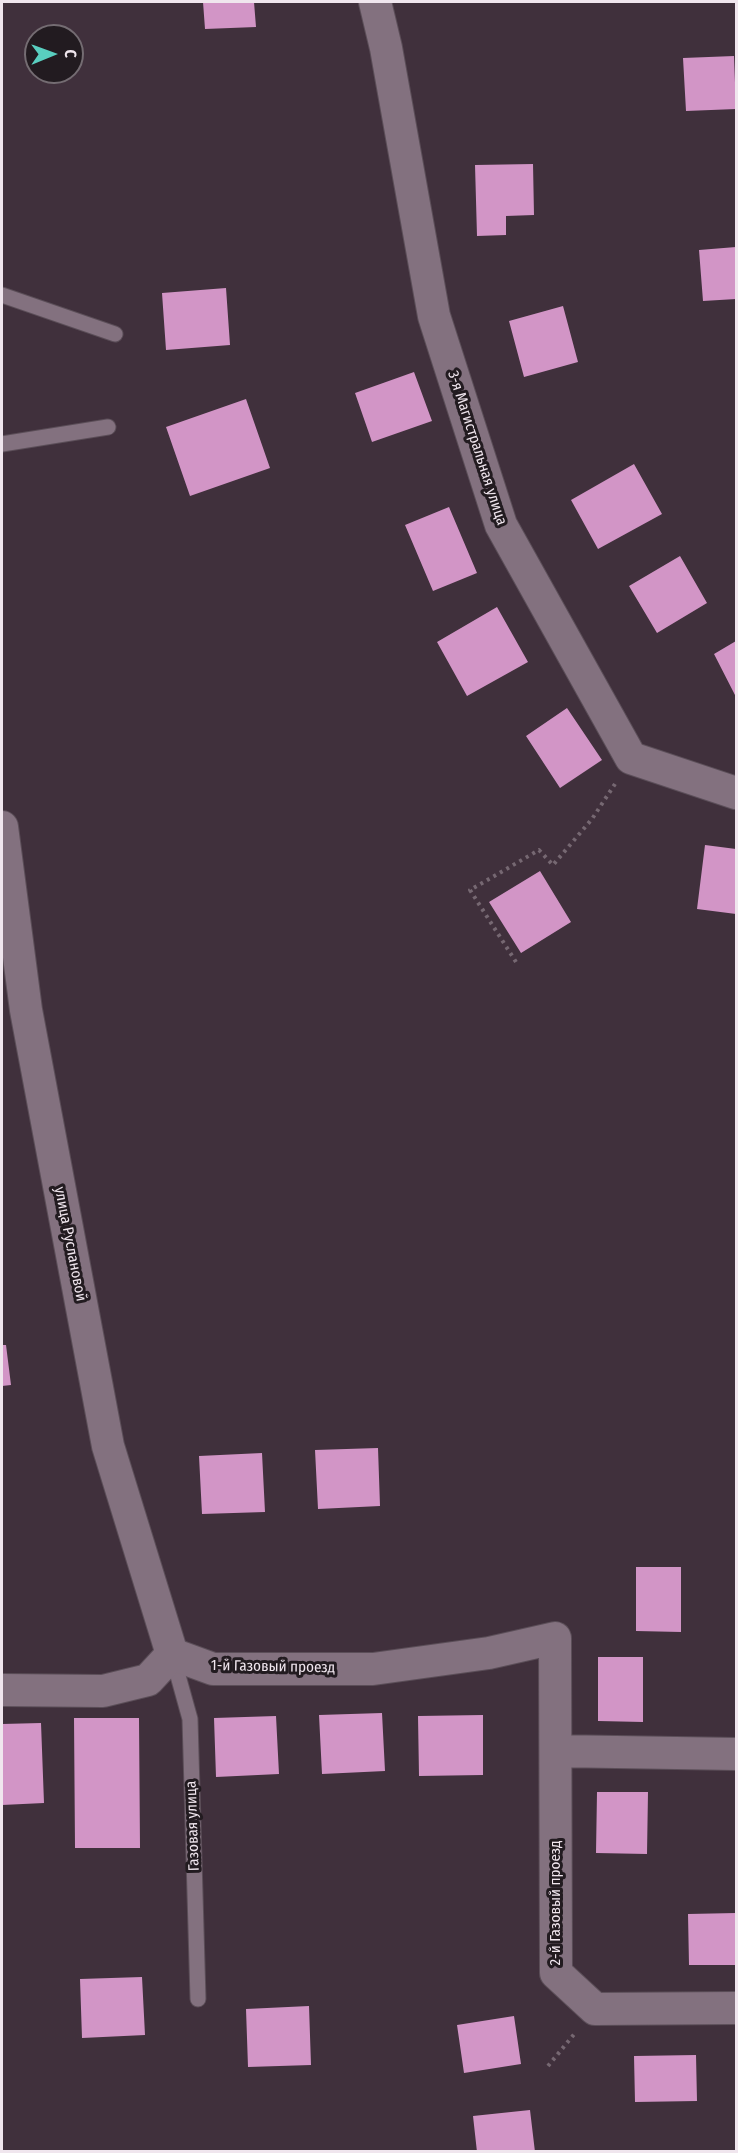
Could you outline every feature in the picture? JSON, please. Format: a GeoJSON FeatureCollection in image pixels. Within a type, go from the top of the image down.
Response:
{"type":"FeatureCollection","features":[{"type":"Feature","properties":{"kind":"street","name":"3-я Магистральная улица"},"geometry":{"type":"LineString","coordinates":[[375,2],[386,48],[434,316],[501,525],[631,758]]}},
{"type":"Feature","properties":{"kind":"street"},"geometry":{"type":"LineString","coordinates":[[631,758],[736,793]]}},
{"type":"Feature","properties":{"kind":"street","name":"улица Руслановой"},"geometry":{"type":"LineString","coordinates":[[2,826],[26,1010],[108,1446],[172,1654]]}},
{"type":"Feature","properties":{"kind":"street","name":"1-й Газовый проезд"},"geometry":{"type":"LineString","coordinates":[[172,1654],[213,1669],[373,1669],[489,1653],[555,1638]]}},
{"type":"Feature","properties":{"kind":"street","name":"2-й Газовый проезд"},"geometry":{"type":"LineString","coordinates":[[555,1638],[556,1973],[595,2009]]}},
{"type":"Feature","properties":{"kind":"street"},"geometry":{"type":"LineString","coordinates":[[2,1690],[103,1691],[148,1680],[172,1654]]}},
{"type":"Feature","properties":{"kind":"street"},"geometry":{"type":"LineString","coordinates":[[556,1751],[736,1754]]}},
{"type":"Feature","properties":{"kind":"street"},"geometry":{"type":"LineString","coordinates":[[595,2009],[736,2008]]}},
{"type":"Feature","properties":{"kind":"lane"},"geometry":{"type":"LineString","coordinates":[[2,295],[115,334]]}},
{"type":"Feature","properties":{"kind":"lane"},"geometry":{"type":"LineString","coordinates":[[2,444],[108,427]]}},
{"type":"Feature","properties":{"kind":"lane","name":"Газовая улица"},"geometry":{"type":"LineString","coordinates":[[172,1654],[190,1719],[198,1999]]}},
{"type":"Feature","properties":{"kind":"path"},"geometry":{"type":"LineString","coordinates":[[516,962],[470,890],[539,850],[553,864],[592,819],[631,758]]}},
{"type":"Feature","properties":{"kind":"path"},"geometry":{"type":"LineString","coordinates":[[548,2066],[595,2009]]}},
{"type":"Feature","properties":{"kind":"building"},"geometry":{"type":"Polygon","coordinates":[[[203,2],[254,2],[256,27],[205,29],[203,2]]]}},
{"type":"Feature","properties":{"kind":"building"},"geometry":{"type":"Polygon","coordinates":[[[734,56],[736,109],[686,111],[683,58],[734,56]]]}},
{"type":"Feature","properties":{"kind":"building"},"geometry":{"type":"Polygon","coordinates":[[[533,164],[534,215],[506,216],[506,235],[477,236],[475,165],[533,164]]]}},
{"type":"Feature","properties":{"kind":"building"},"geometry":{"type":"Polygon","coordinates":[[[736,247],[736,299],[703,301],[699,250],[736,247]]]}},
{"type":"Feature","properties":{"kind":"building"},"geometry":{"type":"Polygon","coordinates":[[[226,288],[230,345],[166,350],[162,293],[226,288]]]}},
{"type":"Feature","properties":{"kind":"building"},"geometry":{"type":"Polygon","coordinates":[[[563,306],[578,362],[524,377],[509,321],[563,306]]]}},
{"type":"Feature","properties":{"kind":"building"},"geometry":{"type":"Polygon","coordinates":[[[414,372],[432,421],[372,442],[355,393],[414,372]]]}},
{"type":"Feature","properties":{"kind":"building"},"geometry":{"type":"Polygon","coordinates":[[[246,399],[270,468],[190,496],[166,427],[246,399]]]}},
{"type":"Feature","properties":{"kind":"building"},"geometry":{"type":"Polygon","coordinates":[[[634,464],[662,514],[598,549],[571,500],[634,464]]]}},
{"type":"Feature","properties":{"kind":"building"},"geometry":{"type":"Polygon","coordinates":[[[449,507],[477,573],[433,591],[405,525],[449,507]]]}},
{"type":"Feature","properties":{"kind":"building"},"geometry":{"type":"Polygon","coordinates":[[[680,556],[707,603],[657,633],[629,586],[680,556]]]}},
{"type":"Feature","properties":{"kind":"building"},"geometry":{"type":"Polygon","coordinates":[[[497,607],[528,662],[467,696],[437,642],[497,607]]]}},
{"type":"Feature","properties":{"kind":"building"},"geometry":{"type":"Polygon","coordinates":[[[736,641],[736,697],[714,654],[736,641]]]}},
{"type":"Feature","properties":{"kind":"building"},"geometry":{"type":"Polygon","coordinates":[[[567,708],[602,760],[560,788],[526,736],[567,708]]]}},
{"type":"Feature","properties":{"kind":"building"},"geometry":{"type":"Polygon","coordinates":[[[705,845],[736,849],[736,914],[697,909],[705,845]]]}},
{"type":"Feature","properties":{"kind":"building"},"geometry":{"type":"Polygon","coordinates":[[[540,871],[571,922],[521,953],[489,902],[540,871]]]}},
{"type":"Feature","properties":{"kind":"building"},"geometry":{"type":"Polygon","coordinates":[[[2,1345],[6,1345],[11,1385],[2,1386],[2,1345]]]}},
{"type":"Feature","properties":{"kind":"building"},"geometry":{"type":"Polygon","coordinates":[[[378,1448],[380,1506],[318,1509],[315,1450],[378,1448]]]}},
{"type":"Feature","properties":{"kind":"building"},"geometry":{"type":"Polygon","coordinates":[[[262,1453],[265,1512],[202,1514],[199,1456],[262,1453]]]}},
{"type":"Feature","properties":{"kind":"building"},"geometry":{"type":"Polygon","coordinates":[[[636,1567],[681,1567],[681,1632],[636,1631],[636,1567]]]}},
{"type":"Feature","properties":{"kind":"building"},"geometry":{"type":"Polygon","coordinates":[[[598,1657],[643,1657],[643,1722],[598,1721],[598,1657]]]}},
{"type":"Feature","properties":{"kind":"building"},"geometry":{"type":"Polygon","coordinates":[[[382,1713],[385,1771],[322,1774],[319,1715],[382,1713]]]}},
{"type":"Feature","properties":{"kind":"building"},"geometry":{"type":"Polygon","coordinates":[[[483,1715],[483,1775],[419,1776],[418,1716],[483,1715]]]}},
{"type":"Feature","properties":{"kind":"building"},"geometry":{"type":"Polygon","coordinates":[[[276,1716],[279,1774],[216,1777],[214,1718],[276,1716]]]}},
{"type":"Feature","properties":{"kind":"building"},"geometry":{"type":"Polygon","coordinates":[[[74,1718],[139,1718],[140,1848],[75,1848],[74,1718]]]}},
{"type":"Feature","properties":{"kind":"building"},"geometry":{"type":"Polygon","coordinates":[[[41,1723],[44,1803],[2,1805],[2,1724],[41,1723]]]}},
{"type":"Feature","properties":{"kind":"building"},"geometry":{"type":"Polygon","coordinates":[[[597,1792],[648,1792],[647,1854],[596,1853],[597,1792]]]}},
{"type":"Feature","properties":{"kind":"building"},"geometry":{"type":"Polygon","coordinates":[[[736,1913],[736,1965],[689,1965],[688,1914],[736,1913]]]}},
{"type":"Feature","properties":{"kind":"building"},"geometry":{"type":"Polygon","coordinates":[[[142,1977],[145,2035],[82,2038],[80,1979],[142,1977]]]}},
{"type":"Feature","properties":{"kind":"building"},"geometry":{"type":"Polygon","coordinates":[[[309,2006],[311,2065],[248,2067],[246,2009],[309,2006]]]}},
{"type":"Feature","properties":{"kind":"building"},"geometry":{"type":"Polygon","coordinates":[[[514,2016],[521,2064],[464,2073],[457,2025],[514,2016]]]}},
{"type":"Feature","properties":{"kind":"building"},"geometry":{"type":"Polygon","coordinates":[[[696,2055],[697,2101],[635,2102],[634,2056],[696,2055]]]}},
{"type":"Feature","properties":{"kind":"building"},"geometry":{"type":"Polygon","coordinates":[[[530,2110],[535,2152],[477,2152],[473,2116],[530,2110]]]}}]}
